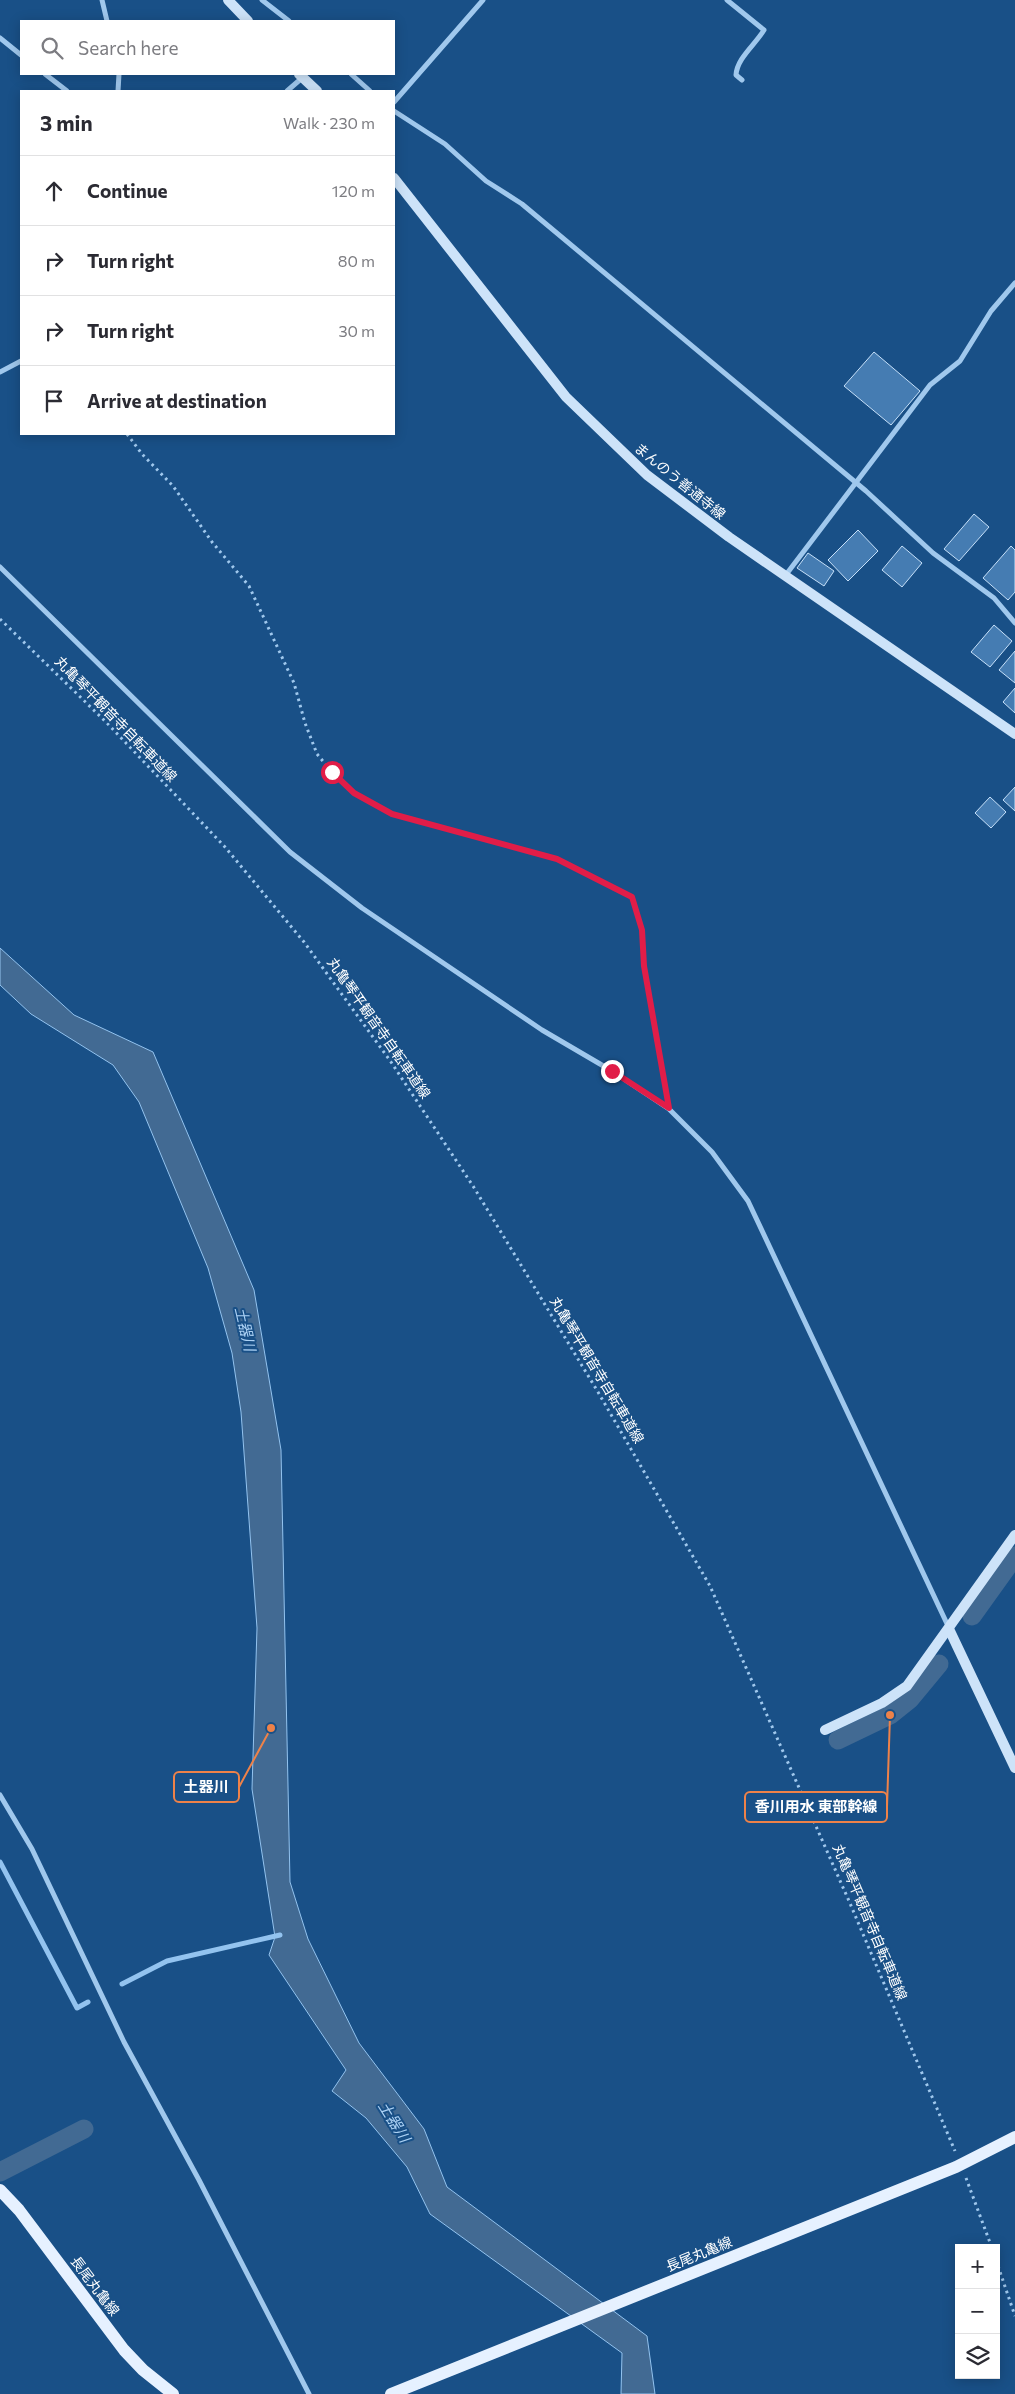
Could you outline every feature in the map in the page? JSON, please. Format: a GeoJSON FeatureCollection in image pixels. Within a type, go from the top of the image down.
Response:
{"type":"FeatureCollection","features":[{"type":"Feature","properties":{"kind":"main road"},"geometry":{"type":"LineString","coordinates":[[228,0],[247,20]]}},
{"type":"Feature","properties":{"kind":"main road"},"geometry":{"type":"LineString","coordinates":[[301,76],[316,90]]}},
{"type":"Feature","properties":{"kind":"main road","name":"まんのう善通寺線"},"geometry":{"type":"LineString","coordinates":[[395,179],[566,397],[646,475],[729,537],[1015,734]]}},
{"type":"Feature","properties":{"kind":"main road"},"geometry":{"type":"LineString","coordinates":[[825,1730],[882,1703],[907,1686],[1015,1535]]}},
{"type":"Feature","properties":{"kind":"main road"},"geometry":{"type":"LineString","coordinates":[[949,1629],[1015,1768]]}},
{"type":"Feature","properties":{"kind":"main road","name":"長尾丸亀線"},"geometry":{"type":"LineString","coordinates":[[392,2394],[958,2166],[1015,2137]]}},
{"type":"Feature","properties":{"kind":"main road","name":"長尾丸亀線"},"geometry":{"type":"LineString","coordinates":[[0,2190],[19,2210],[124,2350],[143,2370],[173,2394]]}},
{"type":"Feature","properties":{"kind":"street"},"geometry":{"type":"LineString","coordinates":[[102,0],[107,20]]}},
{"type":"Feature","properties":{"kind":"street"},"geometry":{"type":"LineString","coordinates":[[262,0],[288,20]]}},
{"type":"Feature","properties":{"kind":"street"},"geometry":{"type":"LineString","coordinates":[[395,101],[483,0]]}},
{"type":"Feature","properties":{"kind":"street"},"geometry":{"type":"LineString","coordinates":[[727,0],[764,30],[757,42],[737,64],[736,75],[742,80]]}},
{"type":"Feature","properties":{"kind":"street"},"geometry":{"type":"LineString","coordinates":[[0,38],[20,54]]}},
{"type":"Feature","properties":{"kind":"street"},"geometry":{"type":"LineString","coordinates":[[46,75],[66,90]]}},
{"type":"Feature","properties":{"kind":"street"},"geometry":{"type":"LineString","coordinates":[[118,90],[119,75]]}},
{"type":"Feature","properties":{"kind":"street"},"geometry":{"type":"LineString","coordinates":[[352,75],[369,90]]}},
{"type":"Feature","properties":{"kind":"street"},"geometry":{"type":"LineString","coordinates":[[288,90],[301,76]]}},
{"type":"Feature","properties":{"kind":"street"},"geometry":{"type":"LineString","coordinates":[[395,112],[445,144],[486,181],[522,204],[856,483],[934,553],[994,598],[1015,623]]}},
{"type":"Feature","properties":{"kind":"street"},"geometry":{"type":"LineString","coordinates":[[786,576],[930,385],[960,361],[990,311],[1015,283]]}},
{"type":"Feature","properties":{"kind":"street"},"geometry":{"type":"LineString","coordinates":[[0,372],[20,362]]}},
{"type":"Feature","properties":{"kind":"street"},"geometry":{"type":"LineString","coordinates":[[0,567],[290,852],[362,908],[534,1024],[669,1108],[712,1152],[748,1201],[949,1629]]}},
{"type":"Feature","properties":{"kind":"street"},"geometry":{"type":"LineString","coordinates":[[0,1795],[32,1849],[124,2042],[199,2180],[309,2394]]}},
{"type":"Feature","properties":{"kind":"path"},"geometry":{"type":"LineString","coordinates":[[128,435],[142,454],[173,486],[212,542],[249,586],[294,683],[305,723],[317,754],[332,772],[354,793],[392,814],[557,859],[632,897],[642,930],[644,966],[669,1108]]}},
{"type":"Feature","properties":{"kind":"path","name":"丸亀琴平観音寺自転車道線"},"geometry":{"type":"LineString","coordinates":[[0,619],[106,722],[225,848],[304,942],[391,1062],[478,1194],[593,1383],[710,1586],[846,1892],[990,2244]]}},
{"type":"Feature","properties":{"kind":"path"},"geometry":{"type":"LineString","coordinates":[[1000,2272],[1015,2316]]}},
{"type":"Feature","properties":{"kind":"water"},"geometry":{"type":"Polygon","coordinates":[[[0,948],[74,1015],[153,1052],[254,1290],[281,1450],[290,1882],[308,1939],[359,2043],[424,2129],[447,2187],[647,2336],[655,2394],[621,2394],[622,2353],[430,2214],[407,2167],[366,2118],[332,2091],[346,2070],[269,1955],[275,1937],[252,1789],[257,1628],[241,1412],[232,1353],[208,1268],[139,1102],[113,1065],[31,1014],[0,985],[0,948]]]}},
{"type":"Feature","properties":{"kind":"building"},"geometry":{"type":"Polygon","coordinates":[[[874,352],[920,391],[891,425],[844,386],[874,352]]]}},
{"type":"Feature","properties":{"kind":"building"},"geometry":{"type":"Polygon","coordinates":[[[974,514],[989,527],[959,561],[944,549],[974,514]]]}},
{"type":"Feature","properties":{"kind":"building"},"geometry":{"type":"Polygon","coordinates":[[[858,530],[878,551],[848,581],[828,560],[858,530]]]}},
{"type":"Feature","properties":{"kind":"building"},"geometry":{"type":"Polygon","coordinates":[[[902,546],[922,563],[902,587],[882,570],[902,546]]]}},
{"type":"Feature","properties":{"kind":"building"},"geometry":{"type":"Polygon","coordinates":[[[1011,546],[1015,550],[1015,592],[1008,600],[983,578],[1011,546]]]}},
{"type":"Feature","properties":{"kind":"building"},"geometry":{"type":"Polygon","coordinates":[[[808,553],[834,571],[824,586],[797,568],[808,553]]]}},
{"type":"Feature","properties":{"kind":"building"},"geometry":{"type":"Polygon","coordinates":[[[994,625],[1012,641],[990,667],[971,652],[994,625]]]}},
{"type":"Feature","properties":{"kind":"building"},"geometry":{"type":"Polygon","coordinates":[[[1015,651],[1015,683],[999,670],[1015,651]]]}},
{"type":"Feature","properties":{"kind":"building"},"geometry":{"type":"Polygon","coordinates":[[[1015,688],[1015,713],[1003,702],[1015,688]]]}},
{"type":"Feature","properties":{"kind":"building"},"geometry":{"type":"Polygon","coordinates":[[[1015,787],[1015,811],[1003,800],[1015,787]]]}},
{"type":"Feature","properties":{"kind":"building"},"geometry":{"type":"Polygon","coordinates":[[[990,797],[1006,812],[991,828],[975,813],[990,797]]]}},
{"type":"Feature","properties":{"kind":"waterway"},"geometry":{"type":"LineString","coordinates":[[972,1616],[1015,1556]]}},
{"type":"Feature","properties":{"kind":"waterway"},"geometry":{"type":"LineString","coordinates":[[838,1740],[890,1715],[910,1699],[939,1664]]}},
{"type":"Feature","properties":{"kind":"waterway"},"geometry":{"type":"LineString","coordinates":[[0,1862],[77,2008],[88,2002]]}},
{"type":"Feature","properties":{"kind":"waterway"},"geometry":{"type":"LineString","coordinates":[[122,1984],[167,1961],[280,1935]]}},
{"type":"Feature","properties":{"kind":"waterway"},"geometry":{"type":"LineString","coordinates":[[0,2172],[84,2129]]}},
{"type":"Feature","properties":{"kind":"place","name":"香川用水 東部幹線"},"geometry":{"type":"Point","coordinates":[890,1715]}},
{"type":"Feature","properties":{"kind":"place","name":"土器川"},"geometry":{"type":"Point","coordinates":[271,1728]}},
{"type":"Feature","properties":{"kind":"route"},"geometry":{"type":"LineString","coordinates":[[332,772],[354,793],[392,814],[557,859],[632,897],[642,930],[644,966],[669,1108],[612,1071]]}}]}
